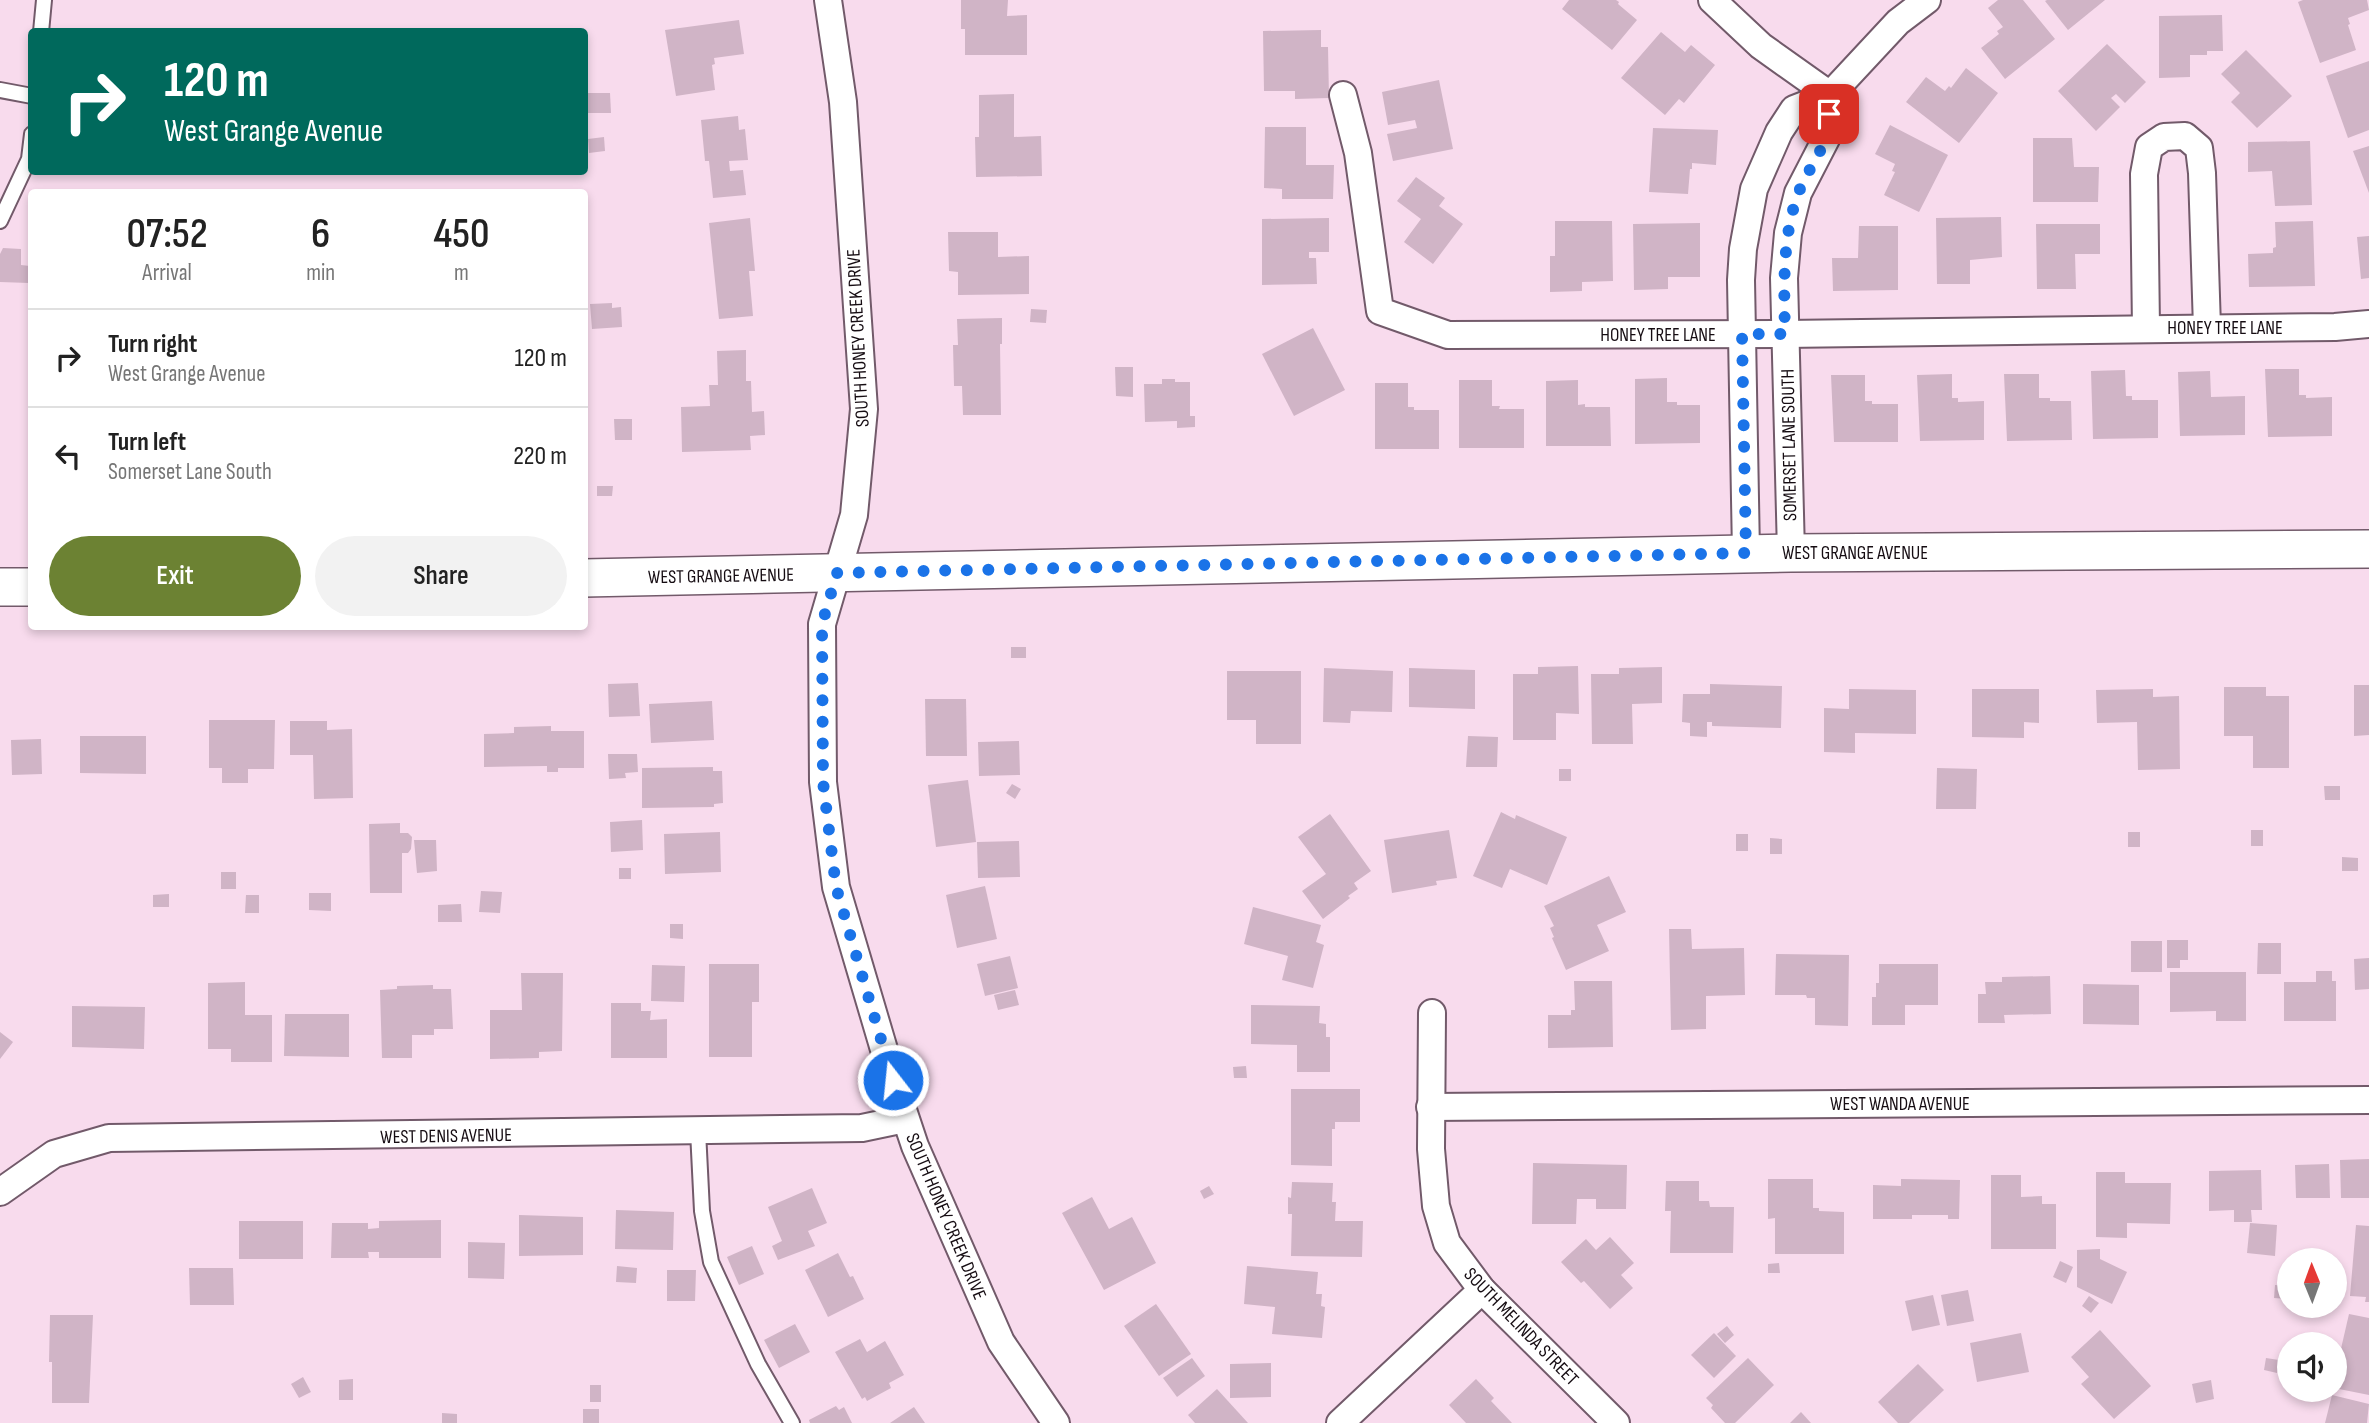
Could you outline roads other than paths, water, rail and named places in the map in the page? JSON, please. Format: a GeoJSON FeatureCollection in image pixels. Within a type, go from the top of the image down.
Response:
{"type":"FeatureCollection","features":[{"type":"Feature","properties":{"kind":"street","name":"SOUTH HONEY CREEK DRIVE"},"geometry":{"type":"LineString","coordinates":[[828,0],[843,102],[864,409],[854,515],[822,624],[823,782],[836,887],[915,1146],[1001,1342],[1056,1423]]}},
{"type":"Feature","properties":{"kind":"street"},"geometry":{"type":"LineString","coordinates":[[1712,0],[1761,46],[1829,95]]}},
{"type":"Feature","properties":{"kind":"street"},"geometry":{"type":"LineString","coordinates":[[1746,553],[1743,248],[1754,189],[1779,132],[1794,109],[1829,95],[1898,22],[1927,0]]}},
{"type":"Feature","properties":{"kind":"street","name":"HONEY TREE LANE"},"geometry":{"type":"LineString","coordinates":[[1343,95],[1358,153],[1380,311],[1448,335],[1785,334],[2369,324]]}},
{"type":"Feature","properties":{"kind":"street","name":"SOMERSET LANE SOUTH"},"geometry":{"type":"LineString","coordinates":[[1791,553],[1784,278],[1788,233],[1798,194],[1829,133],[1829,95]]}},
{"type":"Feature","properties":{"kind":"street"},"geometry":{"type":"LineString","coordinates":[[2146,328],[2144,174],[2149,147],[2164,137],[2185,136],[2199,148],[2202,173],[2207,327]]}},
{"type":"Feature","properties":{"kind":"street","name":"WEST GRANGE AVENUE"},"geometry":{"type":"LineString","coordinates":[[588,578],[1746,553],[2369,549]]}},
{"type":"Feature","properties":{"kind":"street"},"geometry":{"type":"LineString","coordinates":[[0,587],[28,586]]}},
{"type":"Feature","properties":{"kind":"street","name":"SOUTH MELINDA STREET"},"geometry":{"type":"LineString","coordinates":[[1432,1013],[1431,1149],[1436,1206],[1447,1243],[1482,1290],[1616,1423]]}},
{"type":"Feature","properties":{"kind":"street","name":"WEST WANDA AVENUE"},"geometry":{"type":"LineString","coordinates":[[1430,1107],[2369,1100]]}},
{"type":"Feature","properties":{"kind":"street","name":"WEST DENIS AVENUE"},"geometry":{"type":"LineString","coordinates":[[0,1192],[54,1154],[108,1138],[862,1128],[905,1119]]}},
{"type":"Feature","properties":{"kind":"street"},"geometry":{"type":"LineString","coordinates":[[1350,1420],[1482,1290]]}},
{"type":"Feature","properties":{"kind":"lane"},"geometry":{"type":"LineString","coordinates":[[41,28],[44,0]]}},
{"type":"Feature","properties":{"kind":"lane"},"geometry":{"type":"LineString","coordinates":[[0,90],[28,95]]}},
{"type":"Feature","properties":{"kind":"lane"},"geometry":{"type":"LineString","coordinates":[[0,221],[28,161]]}},
{"type":"Feature","properties":{"kind":"lane"},"geometry":{"type":"LineString","coordinates":[[698,1131],[702,1211],[711,1262],[758,1364],[792,1423]]}}]}
